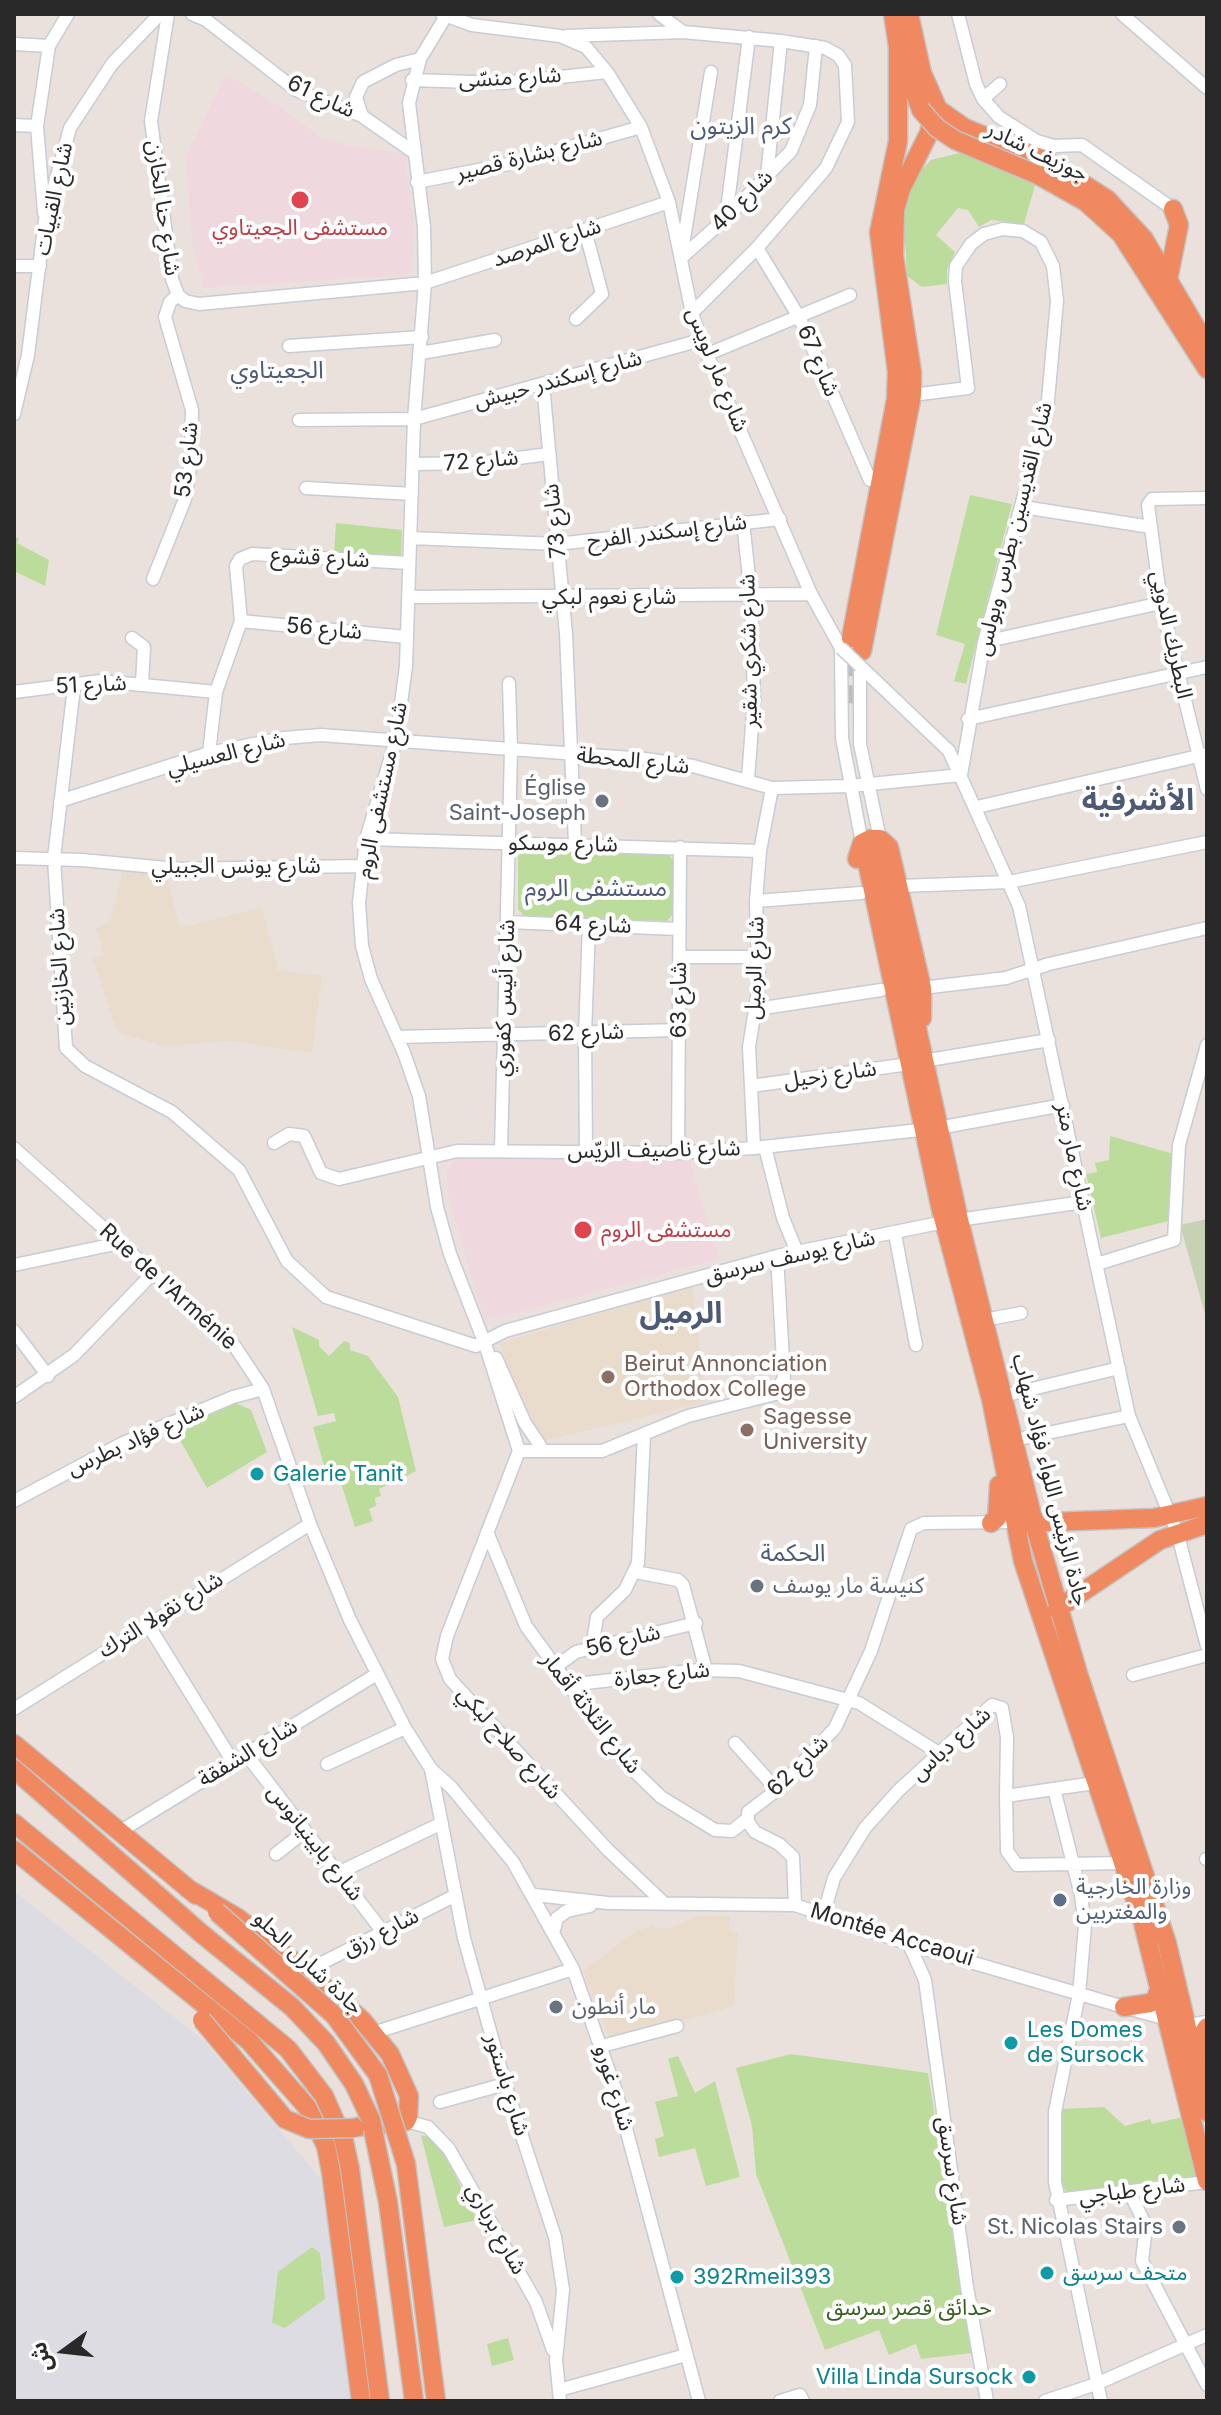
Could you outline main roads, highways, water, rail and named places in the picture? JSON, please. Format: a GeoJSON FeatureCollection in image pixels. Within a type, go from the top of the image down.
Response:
{"type":"FeatureCollection","features":[{"type":"Feature","properties":{"kind":"highway","name":"جوزيف شادر"},"geometry":{"type":"LineString","coordinates":[[902,18],[898,47],[931,108],[937,128],[955,140],[1038,175],[1086,202],[1121,234],[1207,369]]}},
{"type":"Feature","properties":{"kind":"highway"},"geometry":{"type":"LineString","coordinates":[[898,47],[898,141],[879,232],[897,372],[896,399],[854,651],[912,395],[912,372],[894,256],[893,225],[901,189],[929,133],[931,108],[917,56],[902,18]]}},
{"type":"Feature","properties":{"kind":"highway","name":"جوزيف شادر"},"geometry":{"type":"LineString","coordinates":[[931,108],[965,128],[1064,170],[1107,199],[1132,223],[1207,346]]}},
{"type":"Feature","properties":{"kind":"highway"},"geometry":{"type":"LineString","coordinates":[[1168,280],[1179,225],[1173,209]]}},
{"type":"Feature","properties":{"kind":"highway"},"geometry":{"type":"LineString","coordinates":[[872,847],[889,847],[922,988],[912,1042],[881,990],[861,893],[857,867],[872,847]]}},
{"type":"Feature","properties":{"kind":"highway","name":"جادة الرئيس اللواء فؤاد شهاب"},"geometry":{"type":"LineString","coordinates":[[872,847],[951,1221],[1006,1439],[1078,1673],[1123,1863],[1161,1984],[1207,2182]]}},
{"type":"Feature","properties":{"kind":"highway","name":"جادة الرئيس اللواء فؤاد شهاب"},"geometry":{"type":"LineString","coordinates":[[951,1221],[984,1320],[1003,1396],[1006,1439]]}},
{"type":"Feature","properties":{"kind":"highway"},"geometry":{"type":"LineString","coordinates":[[1006,1439],[1014,1522],[1024,1539],[1045,1601],[1057,1609],[1160,1540],[1207,1524]]}},
{"type":"Feature","properties":{"kind":"highway"},"geometry":{"type":"LineString","coordinates":[[991,1523],[997,1518],[999,1509],[1006,1439]]}},
{"type":"Feature","properties":{"kind":"highway"},"geometry":{"type":"LineString","coordinates":[[1014,1522],[1163,1513],[1207,1506]]}},
{"type":"Feature","properties":{"kind":"highway","name":"جادة الرئيس اللواء فؤاد شهاب"},"geometry":{"type":"LineString","coordinates":[[1014,1522],[1023,1561],[1167,1943],[1180,1992],[1201,2025]]}},
{"type":"Feature","properties":{"kind":"highway"},"geometry":{"type":"LineString","coordinates":[[1078,1673],[1071,1613],[1083,1591]]}},
{"type":"Feature","properties":{"kind":"highway","name":"جادة شارل الحلو"},"geometry":{"type":"LineString","coordinates":[[14,1744],[217,1912],[334,2015],[378,2075],[400,2140],[410,2186],[436,2401]]}},
{"type":"Feature","properties":{"kind":"highway","name":"جادة شارل الحلو"},"geometry":{"type":"LineString","coordinates":[[14,1769],[202,1934],[292,2007],[326,2043],[354,2084],[371,2120],[387,2191],[414,2401]]}},
{"type":"Feature","properties":{"kind":"highway"},"geometry":{"type":"LineString","coordinates":[[14,1823],[288,2049],[324,2096],[340,2130],[350,2169],[380,2401]]}},
{"type":"Feature","properties":{"kind":"highway"},"geometry":{"type":"LineString","coordinates":[[14,1850],[249,2041],[297,2093],[318,2126],[331,2172],[361,2401]]}},
{"type":"Feature","properties":{"kind":"highway"},"geometry":{"type":"LineString","coordinates":[[155,1967],[285,2119],[309,2129],[355,2128],[406,2121],[410,2108],[403,2078],[373,2033],[306,1971],[238,1918],[187,1888]]}},
{"type":"Feature","properties":{"kind":"highway"},"geometry":{"type":"LineString","coordinates":[[1124,2007],[1155,2000],[1161,1984]]}},
{"type":"Feature","properties":{"kind":"highway"},"geometry":{"type":"LineString","coordinates":[[1168,2019],[1180,2014],[1180,1992]]}},
{"type":"Feature","properties":{"kind":"highway"},"geometry":{"type":"LineString","coordinates":[[1173,2040],[1180,2028],[1201,2025],[1198,2072],[1207,2112]]}},
{"type":"Feature","properties":{"kind":"tunnel"},"geometry":{"type":"LineString","coordinates":[[846,703],[851,641]]}},
{"type":"Feature","properties":{"kind":"place","name":"مستشفى الجعيتاوي"},"geometry":{"type":"Point","coordinates":[300,200]}},
{"type":"Feature","properties":{"kind":"place","name":"Église Saint-Joseph"},"geometry":{"type":"Point","coordinates":[602,801]}},
{"type":"Feature","properties":{"kind":"place","name":"مستشفى الروم"},"geometry":{"type":"Point","coordinates":[583,1230]}},
{"type":"Feature","properties":{"kind":"place","name":"Beirut Annonciation Orthodox College"},"geometry":{"type":"Point","coordinates":[608,1377]}},
{"type":"Feature","properties":{"kind":"place","name":"Sagesse University"},"geometry":{"type":"Point","coordinates":[747,1430]}},
{"type":"Feature","properties":{"kind":"place","name":"Galerie Tanit"},"geometry":{"type":"Point","coordinates":[257,1474]}},
{"type":"Feature","properties":{"kind":"place","name":"كنيسة مار يوسف"},"geometry":{"type":"Point","coordinates":[757,1586]}},
{"type":"Feature","properties":{"kind":"place","name":"وزارة الخارجية والمغتربين"},"geometry":{"type":"Point","coordinates":[1060,1900]}},
{"type":"Feature","properties":{"kind":"place","name":"مار أنطون"},"geometry":{"type":"Point","coordinates":[556,2007]}},
{"type":"Feature","properties":{"kind":"place","name":"Les Domes de Sursock"},"geometry":{"type":"Point","coordinates":[1011,2043]}},
{"type":"Feature","properties":{"kind":"place","name":"St. Nicolas Stairs"},"geometry":{"type":"Point","coordinates":[1179,2227]}},
{"type":"Feature","properties":{"kind":"place","name":"متحف سرسق"},"geometry":{"type":"Point","coordinates":[1047,2273]}},
{"type":"Feature","properties":{"kind":"place","name":"392Rmeil393"},"geometry":{"type":"Point","coordinates":[677,2277]}},
{"type":"Feature","properties":{"kind":"place","name":"Villa Linda Sursock"},"geometry":{"type":"Point","coordinates":[1029,2377]}},
{"type":"Feature","properties":{"kind":"district","name":"كرم الزيتون"},"geometry":{"type":"Point","coordinates":[741,127]}},
{"type":"Feature","properties":{"kind":"district","name":"الجعيتاوي"},"geometry":{"type":"Point","coordinates":[277,371]}},
{"type":"Feature","properties":{"kind":"district","name":"الأشرفية"},"geometry":{"type":"Point","coordinates":[1138,801]}},
{"type":"Feature","properties":{"kind":"district","name":"مستشفى الروم"},"geometry":{"type":"Point","coordinates":[596,889]}},
{"type":"Feature","properties":{"kind":"district","name":"الرميل"},"geometry":{"type":"Point","coordinates":[681,1314]}},
{"type":"Feature","properties":{"kind":"district","name":"الحكمة"},"geometry":{"type":"Point","coordinates":[793,1554]}},
{"type":"Feature","properties":{"kind":"park label","name":"حدائق قصر سرسق"},"geometry":{"type":"Point","coordinates":[909,2308]}}]}
